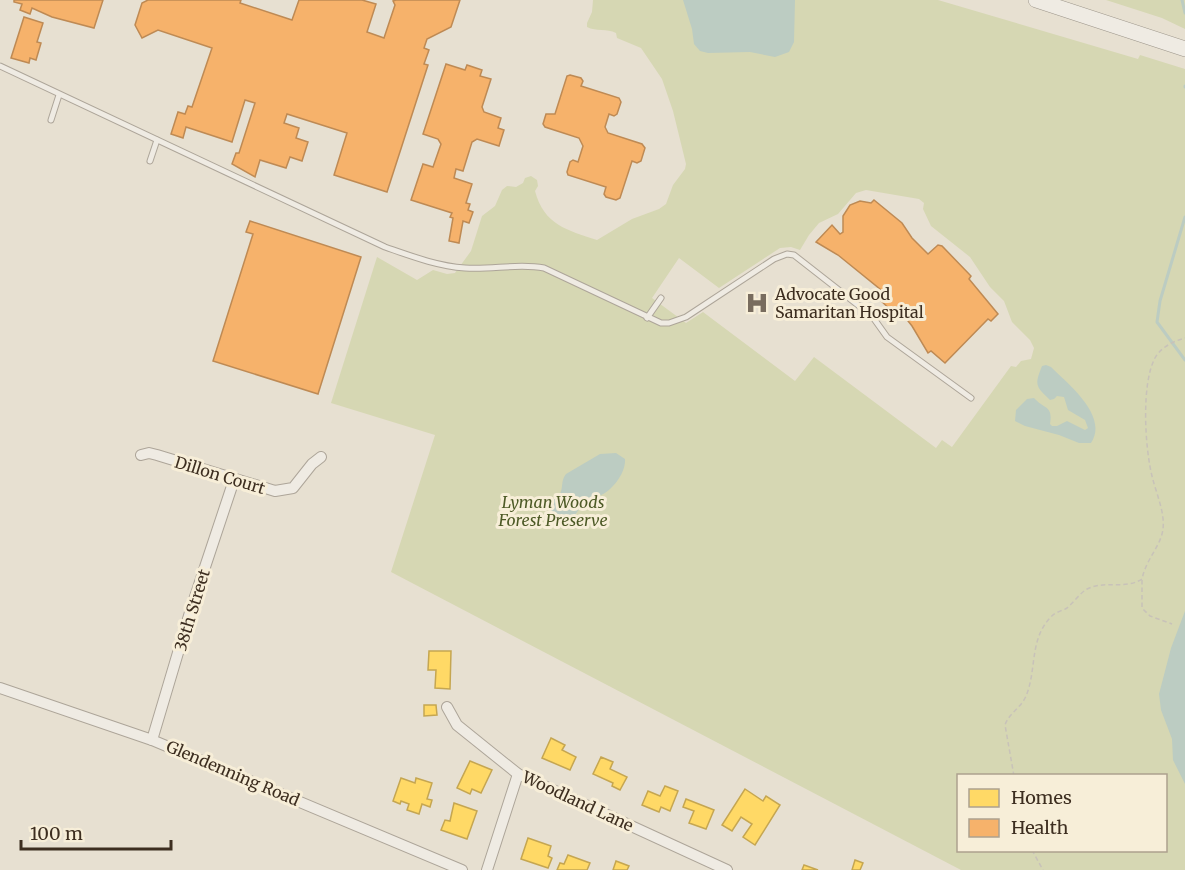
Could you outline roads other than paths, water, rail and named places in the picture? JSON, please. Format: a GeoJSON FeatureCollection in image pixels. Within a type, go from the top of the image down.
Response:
{"type":"FeatureCollection","features":[{"type":"Feature","properties":{"kind":"main road"},"geometry":{"type":"LineString","coordinates":[[1036,0],[1185,49]]}},
{"type":"Feature","properties":{"kind":"street","name":"Dillon Court"},"geometry":{"type":"LineString","coordinates":[[141,455],[149,453],[275,491],[293,488],[312,464],[321,457]]}},
{"type":"Feature","properties":{"kind":"street","name":"38th Street"},"geometry":{"type":"LineString","coordinates":[[152,740],[191,609],[234,480]]}},
{"type":"Feature","properties":{"kind":"street","name":"Glendenning Road"},"geometry":{"type":"LineString","coordinates":[[0,688],[152,740],[462,870]]}},
{"type":"Feature","properties":{"kind":"street","name":"Woodland Lane"},"geometry":{"type":"LineString","coordinates":[[447,707],[457,725],[518,774],[727,870]]}},
{"type":"Feature","properties":{"kind":"street"},"geometry":{"type":"LineString","coordinates":[[487,870],[518,774]]}},
{"type":"Feature","properties":{"kind":"lane"},"geometry":{"type":"LineString","coordinates":[[0,66],[385,247],[445,266],[544,268],[660,323],[677,321],[774,259],[787,254],[794,255],[872,316],[887,337],[971,398]]}},
{"type":"Feature","properties":{"kind":"lane"},"geometry":{"type":"LineString","coordinates":[[51,120],[59,95]]}},
{"type":"Feature","properties":{"kind":"lane"},"geometry":{"type":"LineString","coordinates":[[150,161],[157,140]]}},
{"type":"Feature","properties":{"kind":"lane"},"geometry":{"type":"LineString","coordinates":[[647,318],[661,298]]}},
{"type":"Feature","properties":{"kind":"waterway"},"geometry":{"type":"LineString","coordinates":[[1182,0],[1185,13]]}},
{"type":"Feature","properties":{"kind":"waterway"},"geometry":{"type":"LineString","coordinates":[[1185,217],[1160,301],[1157,322],[1185,360]]}},
{"type":"Feature","properties":{"kind":"place","name":"Advocate Good Samaritan Hospital"},"geometry":{"type":"Point","coordinates":[757,303]}},
{"type":"Feature","properties":{"kind":"park label","name":"Lyman Woods Forest Preserve"},"geometry":{"type":"Point","coordinates":[553,511]}}]}
